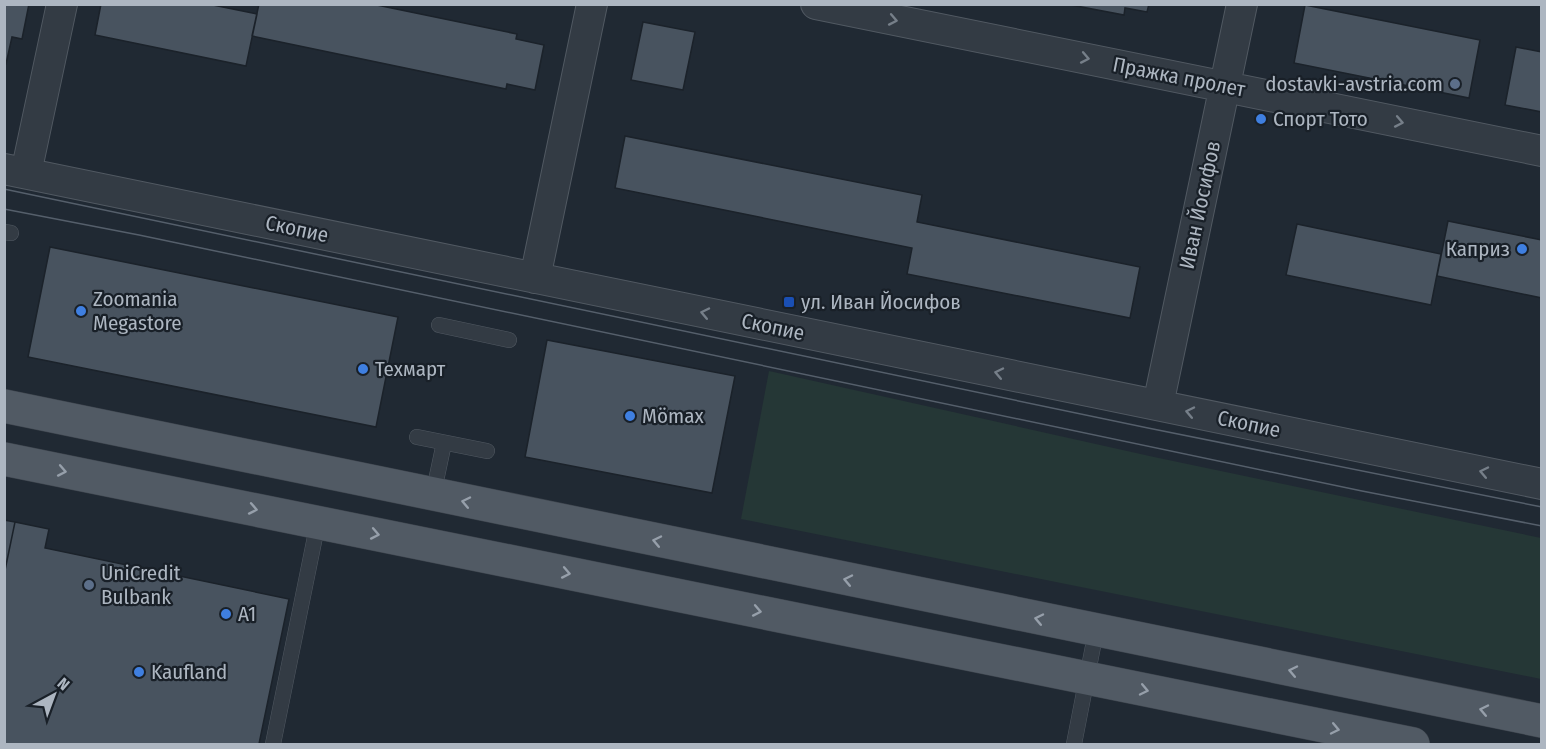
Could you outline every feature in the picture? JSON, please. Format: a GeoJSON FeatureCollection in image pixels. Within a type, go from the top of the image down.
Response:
{"type":"FeatureCollection","features":[{"type":"Feature","properties":{"kind":"main road"},"geometry":{"type":"LineString","coordinates":[[4,406],[1542,721]]}},
{"type":"Feature","properties":{"kind":"main road"},"geometry":{"type":"LineString","coordinates":[[4,459],[1413,744]]}},
{"type":"Feature","properties":{"kind":"street"},"geometry":{"type":"LineString","coordinates":[[15,171],[62,4]]}},
{"type":"Feature","properties":{"kind":"street"},"geometry":{"type":"LineString","coordinates":[[535,278],[592,4]]}},
{"type":"Feature","properties":{"kind":"street","name":"Пражка пролет"},"geometry":{"type":"LineString","coordinates":[[816,4],[1542,151]]}},
{"type":"Feature","properties":{"kind":"street","name":"Иван Йосифов"},"geometry":{"type":"LineString","coordinates":[[1158,405],[1242,4]]}},
{"type":"Feature","properties":{"kind":"street","name":"Скопие"},"geometry":{"type":"LineString","coordinates":[[15,171],[1542,484]]}},
{"type":"Feature","properties":{"kind":"lane"},"geometry":{"type":"LineString","coordinates":[[439,325],[509,340]]}},
{"type":"Feature","properties":{"kind":"lane"},"geometry":{"type":"LineString","coordinates":[[417,437],[487,451]]}},
{"type":"Feature","properties":{"kind":"lane"},"geometry":{"type":"LineString","coordinates":[[433,495],[444,443]]}},
{"type":"Feature","properties":{"kind":"lane"},"geometry":{"type":"LineString","coordinates":[[273,744],[318,522]]}},
{"type":"Feature","properties":{"kind":"lane"},"geometry":{"type":"LineString","coordinates":[[1074,744],[1096,631]]}},
{"type":"Feature","properties":{"kind":"shaded area"},"geometry":{"type":"Polygon","coordinates":[[[769,371],[1154,457],[1541,538],[1541,679],[741,519],[769,371]]]}},
{"type":"Feature","properties":{"kind":"building"},"geometry":{"type":"Polygon","coordinates":[[[4,4],[29,4],[22,39],[12,37],[6,64],[4,64],[4,4]]]}},
{"type":"Feature","properties":{"kind":"building"},"geometry":{"type":"Polygon","coordinates":[[[101,4],[208,4],[257,14],[246,66],[95,35],[101,4]]]}},
{"type":"Feature","properties":{"kind":"building"},"geometry":{"type":"Polygon","coordinates":[[[259,4],[372,4],[517,34],[516,39],[544,45],[535,90],[507,84],[506,89],[252,36],[259,4]]]}},
{"type":"Feature","properties":{"kind":"building"},"geometry":{"type":"Polygon","coordinates":[[[1066,4],[1149,4],[1147,12],[1125,8],[1124,15],[1066,4]]]}},
{"type":"Feature","properties":{"kind":"building"},"geometry":{"type":"Polygon","coordinates":[[[1305,5],[1480,40],[1469,98],[1294,63],[1305,5]]]}},
{"type":"Feature","properties":{"kind":"building"},"geometry":{"type":"Polygon","coordinates":[[[643,22],[695,32],[683,90],[631,80],[643,22]]]}},
{"type":"Feature","properties":{"kind":"building"},"geometry":{"type":"Polygon","coordinates":[[[1516,47],[1542,52],[1542,112],[1505,105],[1516,47]]]}},
{"type":"Feature","properties":{"kind":"building"},"geometry":{"type":"Polygon","coordinates":[[[625,136],[922,195],[917,222],[1140,267],[1130,318],[907,274],[912,248],[615,188],[625,136]]]}},
{"type":"Feature","properties":{"kind":"building"},"geometry":{"type":"Polygon","coordinates":[[[1448,221],[1542,240],[1542,298],[1437,276],[1448,221]]]}},
{"type":"Feature","properties":{"kind":"building"},"geometry":{"type":"Polygon","coordinates":[[[1297,224],[1441,254],[1431,305],[1286,275],[1297,224]]]}},
{"type":"Feature","properties":{"kind":"building"},"geometry":{"type":"Polygon","coordinates":[[[50,247],[398,317],[376,427],[28,357],[50,247]]]}},
{"type":"Feature","properties":{"kind":"building","name":"Mömax"},"geometry":{"type":"Polygon","coordinates":[[[547,340],[735,376],[712,493],[525,457],[547,340]]]}},
{"type":"Feature","properties":{"kind":"building"},"geometry":{"type":"Polygon","coordinates":[[[4,520],[15,522],[4,575],[4,520]]]}},
{"type":"Feature","properties":{"kind":"building","name":"Kaufland"},"geometry":{"type":"Polygon","coordinates":[[[15,522],[49,529],[45,548],[289,599],[259,744],[4,744],[4,575],[15,522]]]}},
{"type":"Feature","properties":{"kind":"tram line"},"geometry":{"type":"LineString","coordinates":[[4,189],[1148,428],[1542,507]]}},
{"type":"Feature","properties":{"kind":"tram line"},"geometry":{"type":"LineString","coordinates":[[4,209],[139,235],[1362,491],[1542,526]]}},
{"type":"Feature","properties":{"kind":"place","name":"dostavki-avstria.com"},"geometry":{"type":"Point","coordinates":[1455,84]}},
{"type":"Feature","properties":{"kind":"place","name":"Спорт Тото"},"geometry":{"type":"Point","coordinates":[1261,119]}},
{"type":"Feature","properties":{"kind":"place","name":"Каприз"},"geometry":{"type":"Point","coordinates":[1522,249]}},
{"type":"Feature","properties":{"kind":"place","name":"ул. Иван Йосифов"},"geometry":{"type":"Point","coordinates":[789,302]}},
{"type":"Feature","properties":{"kind":"place","name":"Zoomania Megastore"},"geometry":{"type":"Point","coordinates":[81,311]}},
{"type":"Feature","properties":{"kind":"place","name":"Техмарт"},"geometry":{"type":"Point","coordinates":[363,369]}},
{"type":"Feature","properties":{"kind":"place","name":"Mömax"},"geometry":{"type":"Point","coordinates":[630,416]}},
{"type":"Feature","properties":{"kind":"place","name":"UniCredit Bulbank"},"geometry":{"type":"Point","coordinates":[89,585]}},
{"type":"Feature","properties":{"kind":"place","name":"A1"},"geometry":{"type":"Point","coordinates":[226,614]}},
{"type":"Feature","properties":{"kind":"place","name":"Kaufland"},"geometry":{"type":"Point","coordinates":[139,672]}}]}
